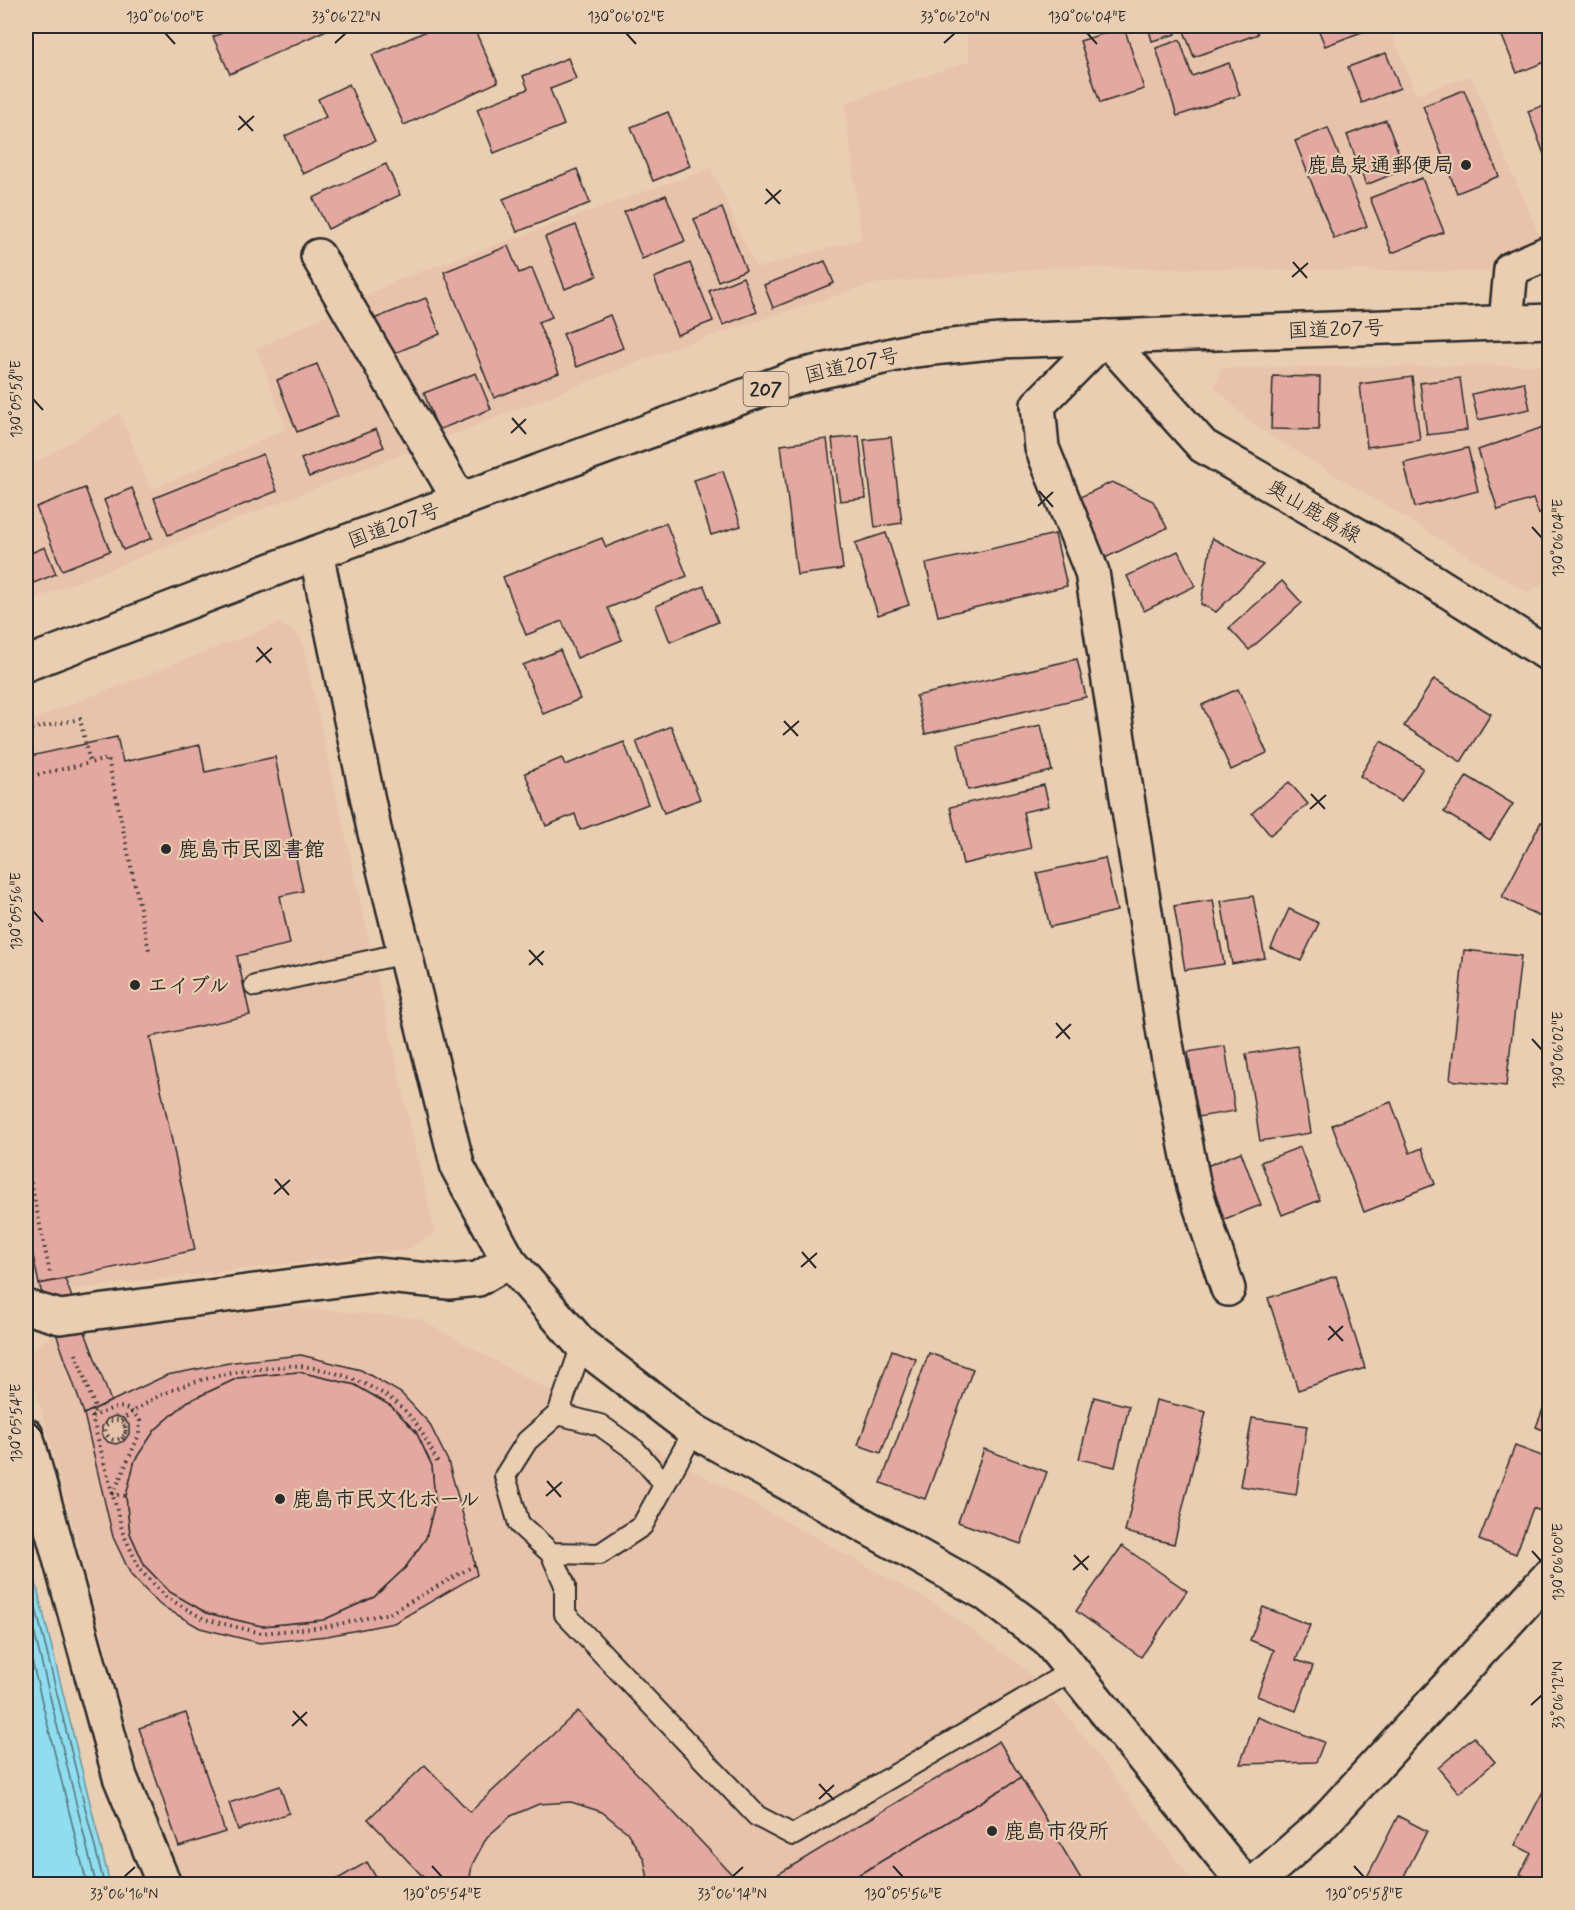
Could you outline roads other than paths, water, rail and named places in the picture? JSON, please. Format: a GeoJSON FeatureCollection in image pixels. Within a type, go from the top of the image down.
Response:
{"type":"FeatureCollection","features":[{"type":"Feature","properties":{"kind":"main road"},"geometry":{"type":"LineString","coordinates":[[1506,322],[1511,269],[1550,252]]}},
{"type":"Feature","properties":{"kind":"main road"},"geometry":{"type":"LineString","coordinates":[[318,256],[460,501]]}},
{"type":"Feature","properties":{"kind":"main road","name":"国道207号"},"geometry":{"type":"LineString","coordinates":[[26,664],[316,553],[796,378],[914,350],[1000,341],[1550,321]]}},
{"type":"Feature","properties":{"kind":"main road"},"geometry":{"type":"LineString","coordinates":[[1105,337],[1038,405],[1042,448],[1092,572],[1164,1034],[1194,1187],[1228,1289]]}},
{"type":"Feature","properties":{"kind":"main road","name":"奥山鹿島線"},"geometry":{"type":"LineString","coordinates":[[1105,337],[1203,446],[1383,550],[1550,655]]}},
{"type":"Feature","properties":{"kind":"main road"},"geometry":{"type":"LineString","coordinates":[[316,553],[374,828],[458,1168],[508,1261],[582,1345],[694,1431],[985,1593],[1048,1640],[1245,1884]]}},
{"type":"Feature","properties":{"kind":"main road"},"geometry":{"type":"LineString","coordinates":[[26,1307],[60,1317],[376,1275],[449,1282],[478,1279],[508,1261]]}},
{"type":"Feature","properties":{"kind":"main road"},"geometry":{"type":"LineString","coordinates":[[26,1435],[120,1777],[164,1884]]}},
{"type":"Feature","properties":{"kind":"main road"},"geometry":{"type":"LineString","coordinates":[[1254,1884],[1321,1825],[1550,1575]]}},
{"type":"Feature","properties":{"kind":"lane"},"geometry":{"type":"LineString","coordinates":[[255,986],[405,953]]}},
{"type":"Feature","properties":{"kind":"lane"},"geometry":{"type":"LineString","coordinates":[[582,1345],[558,1414],[527,1441],[505,1476],[519,1524],[551,1553],[565,1585],[565,1614],[758,1816],[794,1835],[1073,1670]]}},
{"type":"Feature","properties":{"kind":"lane"},"geometry":{"type":"LineString","coordinates":[[558,1414],[600,1425],[635,1450],[664,1483]]}},
{"type":"Feature","properties":{"kind":"lane"},"geometry":{"type":"LineString","coordinates":[[551,1553],[600,1554],[642,1527],[694,1431]]}},
{"type":"Feature","properties":{"kind":"water"},"geometry":{"type":"Polygon","coordinates":[[[26,1543],[110,1884],[26,1884],[26,1543]]]}},
{"type":"Feature","properties":{"kind":"place","name":"鹿島泉通郵便局"},"geometry":{"type":"Point","coordinates":[1466,165]}},
{"type":"Feature","properties":{"kind":"place","name":"鹿島市民図書館"},"geometry":{"type":"Point","coordinates":[166,849]}},
{"type":"Feature","properties":{"kind":"place","name":"エイブル"},"geometry":{"type":"Point","coordinates":[135,985]}},
{"type":"Feature","properties":{"kind":"place","name":"鹿島市民文化ホール"},"geometry":{"type":"Point","coordinates":[280,1499]}},
{"type":"Feature","properties":{"kind":"place","name":"鹿島市役所"},"geometry":{"type":"Point","coordinates":[992,1831]}}]}
